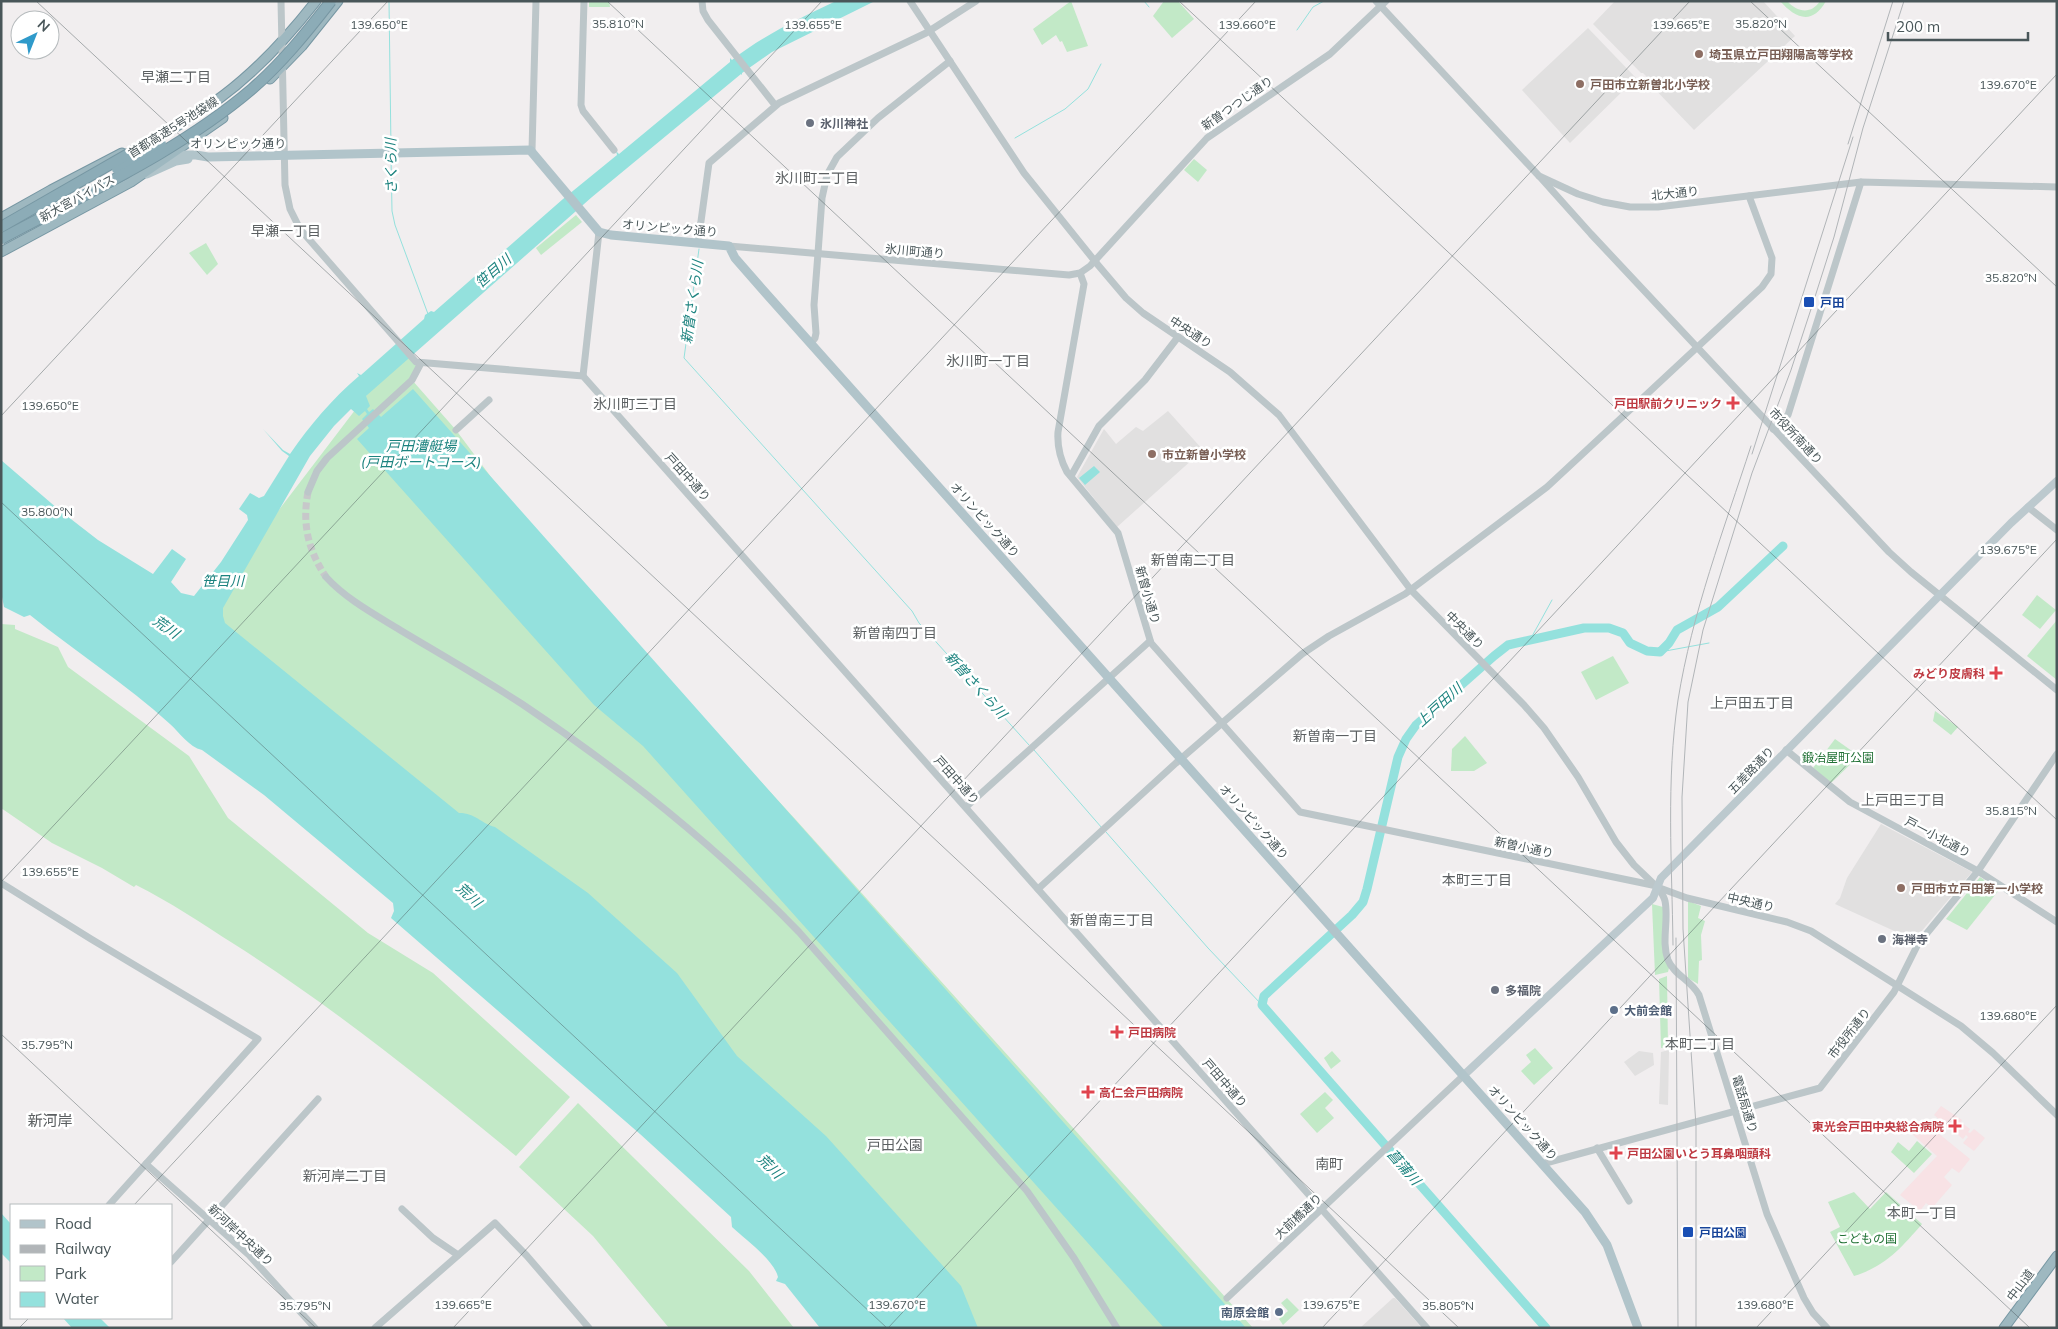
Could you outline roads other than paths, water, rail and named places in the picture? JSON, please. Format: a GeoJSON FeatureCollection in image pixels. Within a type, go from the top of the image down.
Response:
{"type":"FeatureCollection","features":[{"type":"Feature","properties":{"kind":"highway","name":"新大宮バイパス"},"geometry":{"type":"LineString","coordinates":[[1,218],[91,168],[192,116],[251,72],[316,1]]}},
{"type":"Feature","properties":{"kind":"highway","name":"首都高速5号池袋線"},"geometry":{"type":"LineString","coordinates":[[1,229],[146,153],[202,119],[267,66],[304,26],[323,1]]}},
{"type":"Feature","properties":{"kind":"highway","name":"首都高速5号池袋線"},"geometry":{"type":"LineString","coordinates":[[1,240],[149,159],[206,124],[252,89],[271,71],[331,1]]}},
{"type":"Feature","properties":{"kind":"highway","name":"新大宮バイパス"},"geometry":{"type":"LineString","coordinates":[[1,252],[140,177],[207,130],[283,67],[319,27],[338,1]]}},
{"type":"Feature","properties":{"kind":"highway"},"geometry":{"type":"LineString","coordinates":[[1,229],[192,116]]}},
{"type":"Feature","properties":{"kind":"highway"},"geometry":{"type":"LineString","coordinates":[[1,240],[44,223],[207,130]]}},
{"type":"Feature","properties":{"kind":"highway","name":"中山道"},"geometry":{"type":"LineString","coordinates":[[2004,1328],[2057,1256]]}},
{"type":"Feature","properties":{"kind":"main road","name":"オリンピック通り"},"geometry":{"type":"LineString","coordinates":[[91,168],[146,156],[196,155],[208,157],[532,150]]}},
{"type":"Feature","properties":{"kind":"main road"},"geometry":{"type":"LineString","coordinates":[[532,150],[599,232]]}},
{"type":"Feature","properties":{"kind":"main road"},"geometry":{"type":"LineString","coordinates":[[140,177],[180,160],[208,157]]}},
{"type":"Feature","properties":{"kind":"main road","name":"オリンピック通り"},"geometry":{"type":"LineString","coordinates":[[599,232],[611,235],[729,246],[735,258],[1586,1212],[1601,1234],[1613,1260],[1638,1328]]}},
{"type":"Feature","properties":{"kind":"main road","name":"五差路通り"},"geometry":{"type":"LineString","coordinates":[[1464,1075],[1653,898],[1661,878],[2028,506],[2057,481]]}},
{"type":"Feature","properties":{"kind":"street"},"geometry":{"type":"LineString","coordinates":[[281,1],[284,155],[287,198],[297,225],[413,359],[421,362],[583,376],[599,232]]}},
{"type":"Feature","properties":{"kind":"street"},"geometry":{"type":"LineString","coordinates":[[532,150],[536,1]]}},
{"type":"Feature","properties":{"kind":"street"},"geometry":{"type":"LineString","coordinates":[[584,1],[581,105],[614,150]]}},
{"type":"Feature","properties":{"kind":"street"},"geometry":{"type":"LineString","coordinates":[[702,1],[705,16],[775,105]]}},
{"type":"Feature","properties":{"kind":"street","name":"中央通り"},"geometry":{"type":"LineString","coordinates":[[910,1],[1024,173],[1095,261],[1133,304],[1230,372],[1279,415],[1411,590],[1544,728],[1578,777],[1622,850],[1634,865],[1658,886],[1700,902],[1799,926],[1811,931],[1954,1021],[1977,1038],[2057,1115]]}},
{"type":"Feature","properties":{"kind":"street"},"geometry":{"type":"LineString","coordinates":[[698,243],[709,163],[775,105],[930,31],[976,1]]}},
{"type":"Feature","properties":{"kind":"street","name":"北大通り"},"geometry":{"type":"LineString","coordinates":[[1381,3],[1539,176],[1586,197],[1612,205],[1658,207],[1861,182],[2057,187]]}},
{"type":"Feature","properties":{"kind":"street","name":"新曽つつじ通り"},"geometry":{"type":"LineString","coordinates":[[1095,261],[1207,138],[1330,54],[1381,3]]}},
{"type":"Feature","properties":{"kind":"street"},"geometry":{"type":"LineString","coordinates":[[811,343],[816,333],[814,305],[824,186],[832,165],[844,150],[878,118],[950,61]]}},
{"type":"Feature","properties":{"kind":"street","name":"市役所南通り"},"geometry":{"type":"LineString","coordinates":[[1539,176],[1889,552],[2057,690]]}},
{"type":"Feature","properties":{"kind":"street"},"geometry":{"type":"LineString","coordinates":[[1773,429],[1788,415],[1861,182]]}},
{"type":"Feature","properties":{"kind":"street"},"geometry":{"type":"LineString","coordinates":[[1038,889],[1302,654],[1329,636],[1411,590],[1547,487],[1762,287],[1771,274],[1772,254],[1749,196]]}},
{"type":"Feature","properties":{"kind":"street","name":"氷川町通り"},"geometry":{"type":"LineString","coordinates":[[729,246],[1069,275],[1080,273]]}},
{"type":"Feature","properties":{"kind":"street"},"geometry":{"type":"LineString","coordinates":[[1080,273],[1095,261]]}},
{"type":"Feature","properties":{"kind":"street","name":"新曽小通り"},"geometry":{"type":"LineString","coordinates":[[1080,273],[1084,284],[1057,438],[1060,455],[1070,476],[1118,533],[1150,641],[1300,812],[1658,886]]}},
{"type":"Feature","properties":{"kind":"street"},"geometry":{"type":"LineString","coordinates":[[1070,476],[1099,426],[1145,380],[1178,337]]}},
{"type":"Feature","properties":{"kind":"street"},"geometry":{"type":"LineString","coordinates":[[308,492],[314,476],[323,462],[412,380],[421,362]]}},
{"type":"Feature","properties":{"kind":"street","name":"戸田中通り"},"geometry":{"type":"LineString","coordinates":[[583,376],[1427,1328]]}},
{"type":"Feature","properties":{"kind":"street"},"geometry":{"type":"LineString","coordinates":[[456,430],[489,400]]}},
{"type":"Feature","properties":{"kind":"street"},"geometry":{"type":"LineString","coordinates":[[2028,506],[2057,530]]}},
{"type":"Feature","properties":{"kind":"street"},"geometry":{"type":"LineString","coordinates":[[326,577],[339,590],[368,610],[522,704],[581,745],[695,834],[766,898],[799,932],[1027,1191],[1074,1258],[1117,1328]]}},
{"type":"Feature","properties":{"kind":"street"},"geometry":{"type":"LineString","coordinates":[[966,807],[1150,641]]}},
{"type":"Feature","properties":{"kind":"street","name":"戸一小北通り"},"geometry":{"type":"LineString","coordinates":[[1786,750],[1850,802],[1978,871],[2057,922]]}},
{"type":"Feature","properties":{"kind":"street","name":"市役所通り"},"geometry":{"type":"LineString","coordinates":[[1542,1164],[1820,1088],[1894,992],[1918,944],[1978,871],[2057,754]]}},
{"type":"Feature","properties":{"kind":"street"},"geometry":{"type":"LineString","coordinates":[[1,883],[91,940],[258,1039],[110,1204]]}},
{"type":"Feature","properties":{"kind":"street","name":"電話局通り"},"geometry":{"type":"LineString","coordinates":[[1658,886],[1666,901],[1666,947],[1668,961],[1699,995],[1767,1214],[1804,1298],[1813,1313],[1827,1328]]}},
{"type":"Feature","properties":{"kind":"street","name":"大前橋通り"},"geometry":{"type":"LineString","coordinates":[[1226,1298],[1464,1075]]}},
{"type":"Feature","properties":{"kind":"street"},"geometry":{"type":"LineString","coordinates":[[172,1261],[318,1099]]}},
{"type":"Feature","properties":{"kind":"street"},"geometry":{"type":"LineString","coordinates":[[1596,1148],[1628,1201]]}},
{"type":"Feature","properties":{"kind":"street","name":"新河岸中央通り"},"geometry":{"type":"LineString","coordinates":[[146,1164],[249,1255],[315,1328]]}},
{"type":"Feature","properties":{"kind":"street"},"geometry":{"type":"LineString","coordinates":[[402,1209],[434,1238],[458,1255]]}},
{"type":"Feature","properties":{"kind":"street"},"geometry":{"type":"LineString","coordinates":[[375,1328],[496,1222],[589,1328]]}},
{"type":"Feature","properties":{"kind":"water"},"geometry":{"type":"Polygon","coordinates":[[[836,1],[875,1],[772,52],[742,73],[742,75],[592,197],[366,396],[370,406],[367,409],[369,412],[373,409],[381,417],[413,389],[1246,1328],[1164,1328],[643,746],[594,705],[357,439],[369,428],[362,419],[367,414],[365,411],[359,416],[351,409],[334,426],[310,456],[223,608],[225,623],[459,813],[474,816],[495,827],[588,893],[677,973],[737,1056],[826,1136],[961,1286],[978,1328],[820,1328],[785,1284],[776,1281],[778,1277],[765,1257],[732,1227],[731,1217],[640,1134],[391,918],[394,911],[393,903],[264,795],[202,750],[189,743],[153,709],[30,615],[24,617],[4,607],[1,592],[1,460],[58,509],[98,540],[153,574],[172,549],[186,559],[171,582],[181,593],[194,596],[221,562],[248,520],[247,515],[239,509],[250,493],[259,498],[264,496],[289,456],[282,451],[263,429],[283,450],[290,454],[322,413],[359,376],[357,373],[361,375],[424,319],[425,315],[431,311],[434,312],[563,199],[617,155],[616,151],[619,154],[730,62],[730,58],[732,60],[769,35],[836,1]]]}},
{"type":"Feature","properties":{"kind":"water"},"geometry":{"type":"Polygon","coordinates":[[[1094,466],[1100,472],[1085,485],[1079,478],[1094,466]]]}},
{"type":"Feature","properties":{"kind":"water"},"geometry":{"type":"Polygon","coordinates":[[[1,1213],[10,1223],[10,1262],[1,1253],[1,1213]]]}},
{"type":"Feature","properties":{"kind":"water"},"geometry":{"type":"Polygon","coordinates":[[[64,1319],[101,1319],[110,1328],[72,1328],[64,1319]]]}},
{"type":"Feature","properties":{"kind":"waterway","name":"さくら川"},"geometry":{"type":"LineString","coordinates":[[389,1],[391,148]]}},
{"type":"Feature","properties":{"kind":"waterway"},"geometry":{"type":"LineString","coordinates":[[1144,1],[1149,7]]}},
{"type":"Feature","properties":{"kind":"waterway"},"geometry":{"type":"LineString","coordinates":[[1297,30],[1313,7],[1324,1]]}},
{"type":"Feature","properties":{"kind":"waterway"},"geometry":{"type":"LineString","coordinates":[[1015,138],[1065,109],[1088,89],[1101,64]]}},
{"type":"Feature","properties":{"kind":"waterway","name":"さくら川"},"geometry":{"type":"LineString","coordinates":[[391,157],[392,211],[395,225],[428,314]]}},
{"type":"Feature","properties":{"kind":"waterway","name":"新曽さくら川"},"geometry":{"type":"LineString","coordinates":[[699,249],[684,358],[912,611],[919,623],[1029,745]]}},
{"type":"Feature","properties":{"kind":"waterway","name":"上戸田川"},"geometry":{"type":"LineString","coordinates":[[1546,1328],[1262,1005],[1264,996],[1352,915],[1363,902],[1398,757],[1406,739],[1416,725],[1494,656],[1508,645],[1584,628],[1609,628],[1623,633],[1630,643],[1647,651],[1660,652],[1669,643],[1677,630],[1718,607],[1783,546]]}},
{"type":"Feature","properties":{"kind":"waterway"},"geometry":{"type":"LineString","coordinates":[[1530,640],[1552,600]]}},
{"type":"Feature","properties":{"kind":"waterway","name":"上戸田川"},"geometry":{"type":"LineString","coordinates":[[1660,652],[1709,643]]}},
{"type":"Feature","properties":{"kind":"waterway","name":"新曽さくら川"},"geometry":{"type":"LineString","coordinates":[[1034,750],[1102,828]]}},
{"type":"Feature","properties":{"kind":"waterway","name":"新曽さくら川"},"geometry":{"type":"LineString","coordinates":[[1106,832],[1208,948],[1262,1005]]}},
{"type":"Feature","properties":{"kind":"tunnel"},"geometry":{"type":"LineString","coordinates":[[308,492],[306,504],[308,536],[315,557],[326,577]]}},
{"type":"Feature","properties":{"kind":"railway"},"geometry":{"type":"LineString","coordinates":[[1848,144],[1893,1]]}},
{"type":"Feature","properties":{"kind":"railway"},"geometry":{"type":"LineString","coordinates":[[1696,1328],[1696,1126],[1683,929],[1682,797],[1688,702],[1703,630],[1752,473],[1791,370],[1813,303],[1834,237],[1863,128],[1904,1]]}},
{"type":"Feature","properties":{"kind":"railway"},"geometry":{"type":"LineString","coordinates":[[1752,454],[1853,137]]}},
{"type":"Feature","properties":{"kind":"railway"},"geometry":{"type":"LineString","coordinates":[[1673,945],[1671,791],[1674,730],[1678,700],[1700,603],[1751,446]]}},
{"type":"Feature","properties":{"kind":"railway"},"geometry":{"type":"LineString","coordinates":[[1676,938],[1678,1328]]}},
{"type":"Feature","properties":{"kind":"place","name":"埼玉県立戸田翔陽高等学校"},"geometry":{"type":"Point","coordinates":[1699,54]}},
{"type":"Feature","properties":{"kind":"place","name":"戸田市立新曽北小学校"},"geometry":{"type":"Point","coordinates":[1580,84]}},
{"type":"Feature","properties":{"kind":"place","name":"氷川神社"},"geometry":{"type":"Point","coordinates":[810,123]}},
{"type":"Feature","properties":{"kind":"place","name":"戸田"},"geometry":{"type":"Point","coordinates":[1809,302]}},
{"type":"Feature","properties":{"kind":"place","name":"戸田駅前クリニック"},"geometry":{"type":"Point","coordinates":[1733,403]}},
{"type":"Feature","properties":{"kind":"place","name":"市立新曽小学校"},"geometry":{"type":"Point","coordinates":[1152,454]}},
{"type":"Feature","properties":{"kind":"place","name":"みどり皮膚科"},"geometry":{"type":"Point","coordinates":[1996,673]}},
{"type":"Feature","properties":{"kind":"place","name":"戸田市立戸田第一小学校"},"geometry":{"type":"Point","coordinates":[1901,888]}},
{"type":"Feature","properties":{"kind":"place","name":"海禅寺"},"geometry":{"type":"Point","coordinates":[1882,939]}},
{"type":"Feature","properties":{"kind":"place","name":"多福院"},"geometry":{"type":"Point","coordinates":[1495,990]}},
{"type":"Feature","properties":{"kind":"place","name":"大前会館"},"geometry":{"type":"Point","coordinates":[1614,1010]}},
{"type":"Feature","properties":{"kind":"place","name":"戸田病院"},"geometry":{"type":"Point","coordinates":[1117,1032]}},
{"type":"Feature","properties":{"kind":"place","name":"高仁会戸田病院"},"geometry":{"type":"Point","coordinates":[1088,1092]}},
{"type":"Feature","properties":{"kind":"place","name":"東光会戸田中央総合病院"},"geometry":{"type":"Point","coordinates":[1955,1126]}},
{"type":"Feature","properties":{"kind":"place","name":"戸田公園いとう耳鼻咽頭科"},"geometry":{"type":"Point","coordinates":[1616,1153]}},
{"type":"Feature","properties":{"kind":"place","name":"戸田公園"},"geometry":{"type":"Point","coordinates":[1688,1232]}},
{"type":"Feature","properties":{"kind":"place","name":"南原会館"},"geometry":{"type":"Point","coordinates":[1279,1312]}},
{"type":"Feature","properties":{"kind":"district","name":"早瀬二丁目"},"geometry":{"type":"Point","coordinates":[176,77]}},
{"type":"Feature","properties":{"kind":"district","name":"氷川町二丁目"},"geometry":{"type":"Point","coordinates":[817,178]}},
{"type":"Feature","properties":{"kind":"district","name":"早瀬一丁目"},"geometry":{"type":"Point","coordinates":[286,231]}},
{"type":"Feature","properties":{"kind":"district","name":"氷川町一丁目"},"geometry":{"type":"Point","coordinates":[988,361]}},
{"type":"Feature","properties":{"kind":"district","name":"氷川町三丁目"},"geometry":{"type":"Point","coordinates":[635,404]}},
{"type":"Feature","properties":{"kind":"district","name":"新曽南二丁目"},"geometry":{"type":"Point","coordinates":[1193,560]}},
{"type":"Feature","properties":{"kind":"district","name":"新曽南四丁目"},"geometry":{"type":"Point","coordinates":[895,633]}},
{"type":"Feature","properties":{"kind":"district","name":"上戸田五丁目"},"geometry":{"type":"Point","coordinates":[1752,703]}},
{"type":"Feature","properties":{"kind":"district","name":"新曽南一丁目"},"geometry":{"type":"Point","coordinates":[1335,736]}},
{"type":"Feature","properties":{"kind":"district","name":"上戸田三丁目"},"geometry":{"type":"Point","coordinates":[1903,800]}},
{"type":"Feature","properties":{"kind":"district","name":"本町三丁目"},"geometry":{"type":"Point","coordinates":[1477,880]}},
{"type":"Feature","properties":{"kind":"district","name":"新曽南三丁目"},"geometry":{"type":"Point","coordinates":[1112,920]}},
{"type":"Feature","properties":{"kind":"district","name":"本町二丁目"},"geometry":{"type":"Point","coordinates":[1700,1044]}},
{"type":"Feature","properties":{"kind":"district","name":"新河岸"},"geometry":{"type":"Point","coordinates":[50,1120]}},
{"type":"Feature","properties":{"kind":"district","name":"戸田公園"},"geometry":{"type":"Point","coordinates":[895,1145]}},
{"type":"Feature","properties":{"kind":"district","name":"南町"},"geometry":{"type":"Point","coordinates":[1329,1164]}},
{"type":"Feature","properties":{"kind":"district","name":"新河岸二丁目"},"geometry":{"type":"Point","coordinates":[345,1176]}},
{"type":"Feature","properties":{"kind":"district","name":"本町一丁目"},"geometry":{"type":"Point","coordinates":[1922,1213]}},
{"type":"Feature","properties":{"kind":"water label","name":"笹目川"},"geometry":{"type":"Point","coordinates":[493,271]}},
{"type":"Feature","properties":{"kind":"water label","name":"戸田漕艇場 (戸田ボートコース)"},"geometry":{"type":"Point","coordinates":[421,454]}},
{"type":"Feature","properties":{"kind":"water label","name":"笹目川"},"geometry":{"type":"Point","coordinates":[223,581]}},
{"type":"Feature","properties":{"kind":"water label","name":"荒川"},"geometry":{"type":"Point","coordinates":[166,627]}},
{"type":"Feature","properties":{"kind":"water label","name":"荒川"},"geometry":{"type":"Point","coordinates":[469,895]}},
{"type":"Feature","properties":{"kind":"water label","name":"荒川"},"geometry":{"type":"Point","coordinates":[770,1166]}},
{"type":"Feature","properties":{"kind":"water label","name":"菖蒲川"},"geometry":{"type":"Point","coordinates":[1404,1167]}},
{"type":"Feature","properties":{"kind":"park label","name":"鍛冶屋町公園"},"geometry":{"type":"Point","coordinates":[1838,757]}},
{"type":"Feature","properties":{"kind":"park label","name":"こどもの国"},"geometry":{"type":"Point","coordinates":[1867,1238]}}]}
